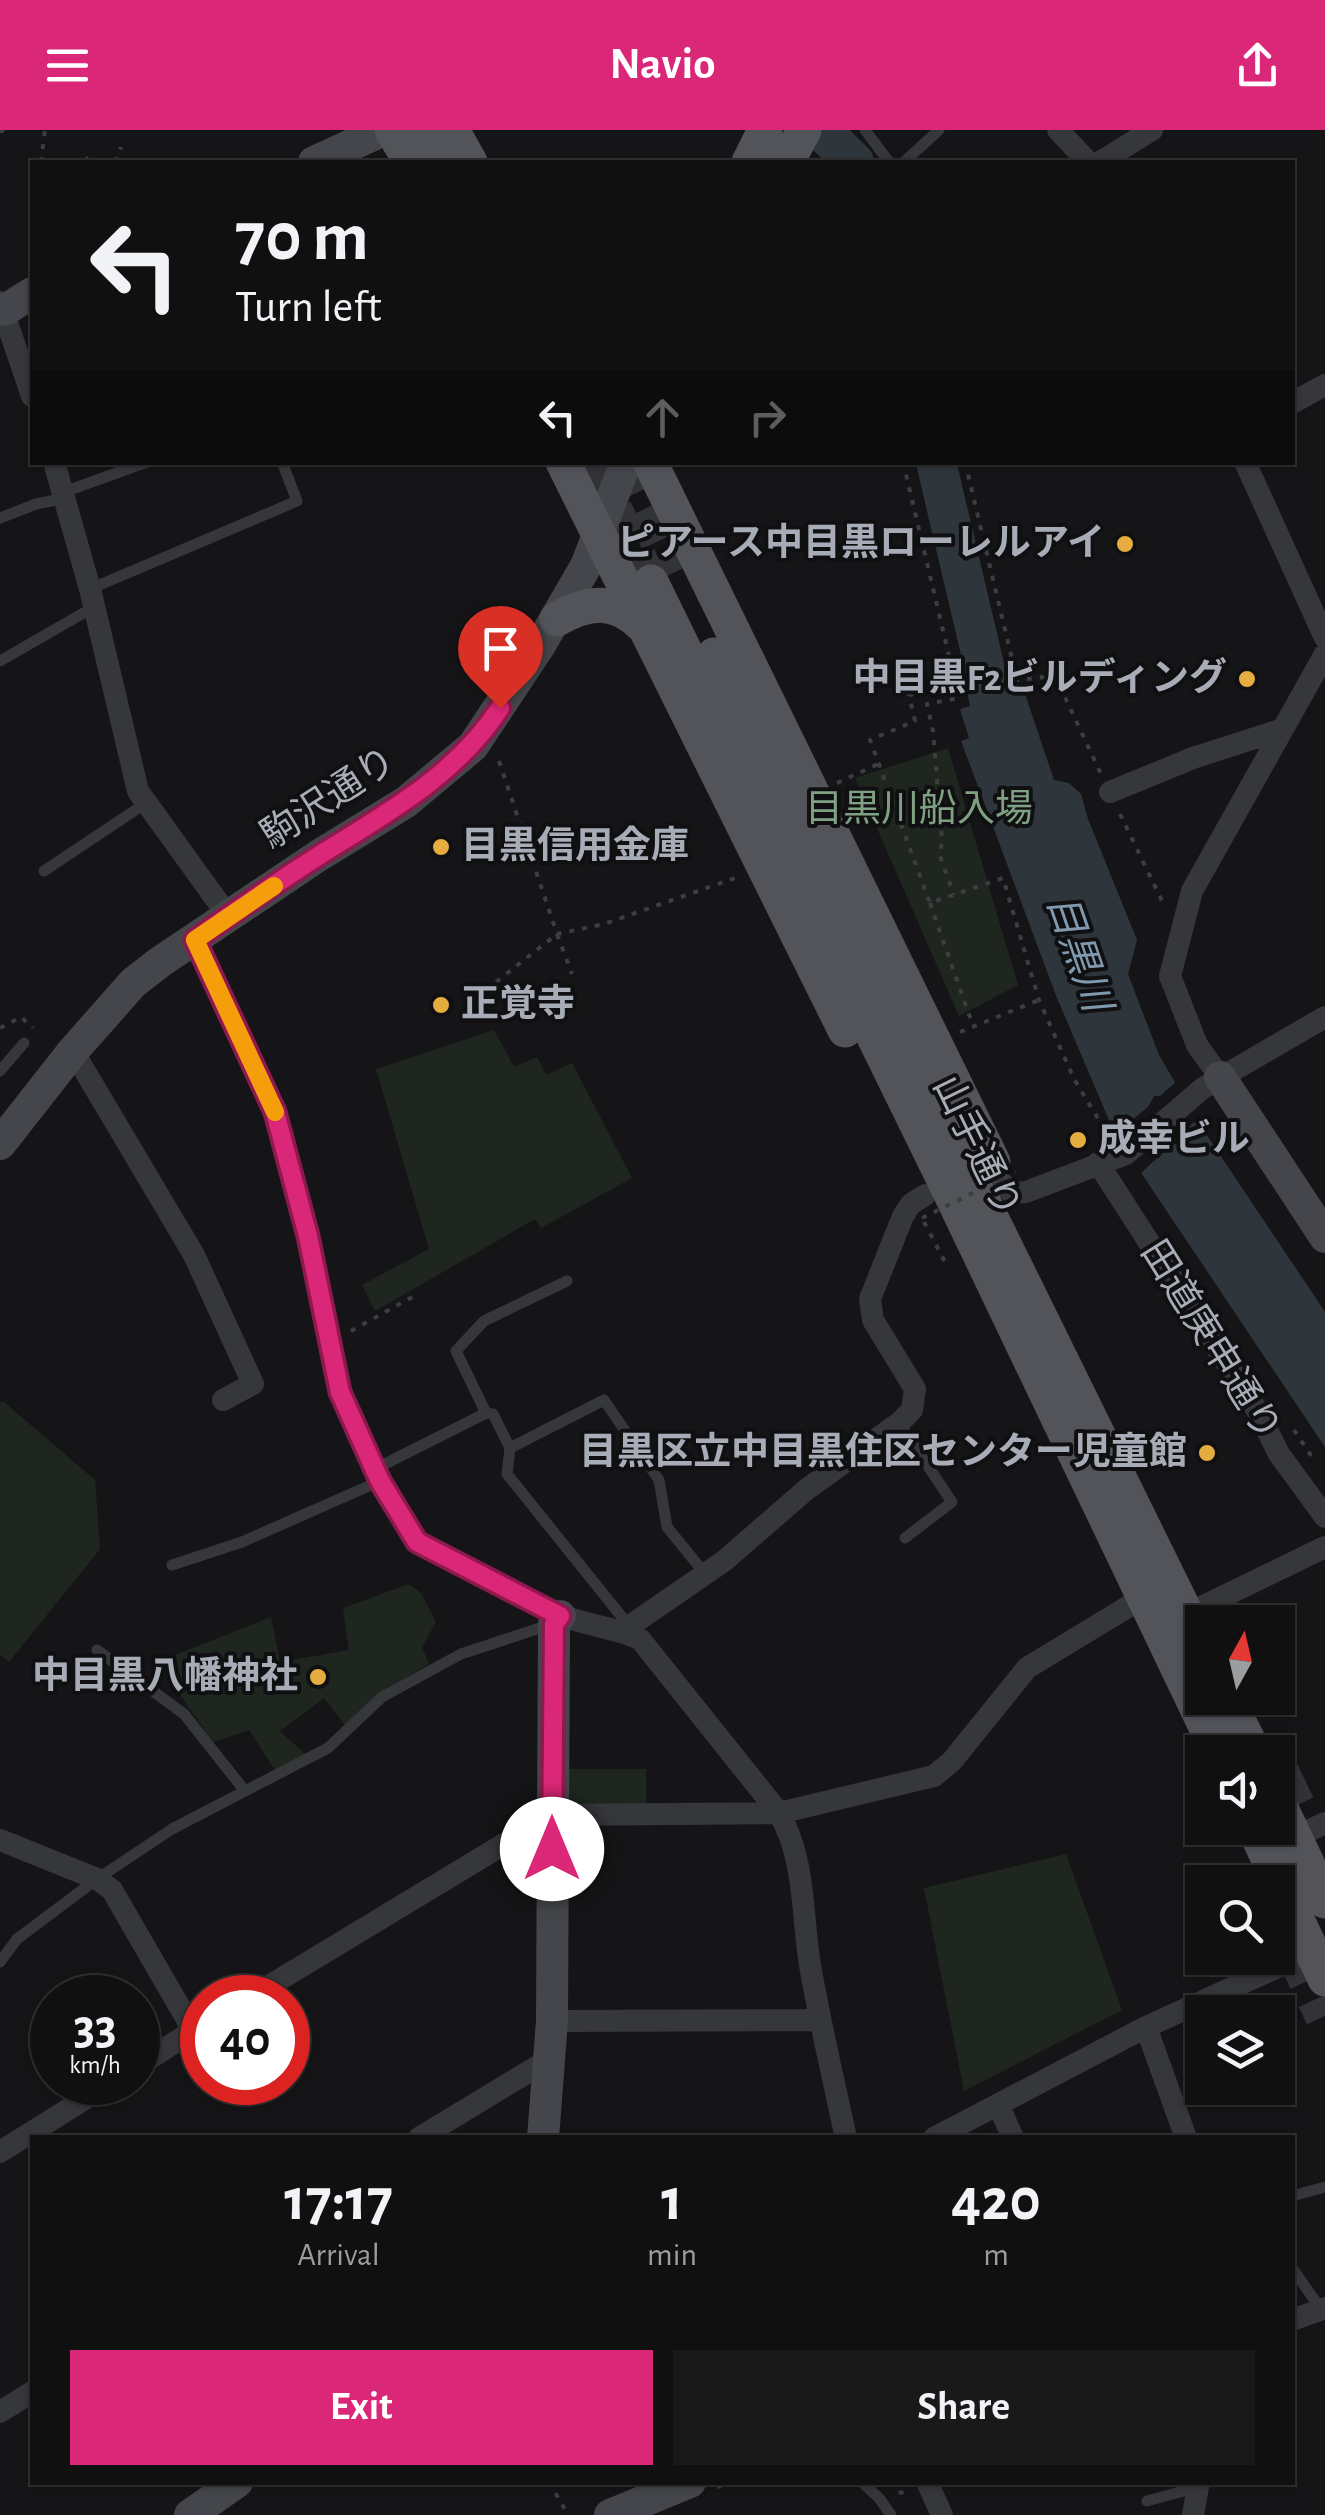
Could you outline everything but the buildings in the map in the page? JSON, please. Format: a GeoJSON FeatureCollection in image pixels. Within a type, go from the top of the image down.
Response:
{"type":"FeatureCollection","features":[{"type":"Feature","properties":{"kind":"main road"},"geometry":{"type":"LineString","coordinates":[[318,160],[384,130]]}},
{"type":"Feature","properties":{"kind":"main road"},"geometry":{"type":"LineString","coordinates":[[392,130],[410,160]]}},
{"type":"Feature","properties":{"kind":"main road"},"geometry":{"type":"LineString","coordinates":[[422,130],[440,160]]}},
{"type":"Feature","properties":{"kind":"main road"},"geometry":{"type":"LineString","coordinates":[[452,130],[469,160]]}},
{"type":"Feature","properties":{"kind":"main road"},"geometry":{"type":"LineString","coordinates":[[480,130],[496,160]]}},
{"type":"Feature","properties":{"kind":"main road"},"geometry":{"type":"LineString","coordinates":[[751,160],[764,130]]}},
{"type":"Feature","properties":{"kind":"main road"},"geometry":{"type":"LineString","coordinates":[[564,465],[923,1206],[1064,1397]]}},
{"type":"Feature","properties":{"kind":"main road","name":"駒沢通り"},"geometry":{"type":"LineString","coordinates":[[0,1144],[73,1050],[133,983],[228,916],[406,802],[460,758],[487,728],[586,566],[625,465]]}},
{"type":"Feature","properties":{"kind":"main road"},"geometry":{"type":"LineString","coordinates":[[651,465],[936,1042],[1009,1178],[1064,1397]]}},
{"type":"Feature","properties":{"kind":"main road","name":"山手通り"},"geometry":{"type":"LineString","coordinates":[[662,577],[1173,1621],[1212,1735]]}},
{"type":"Feature","properties":{"kind":"main road"},"geometry":{"type":"LineString","coordinates":[[556,618],[590,604],[605,604],[618,606],[643,626]]}},
{"type":"Feature","properties":{"kind":"main road"},"geometry":{"type":"LineString","coordinates":[[1208,1085],[1325,1237]]}},
{"type":"Feature","properties":{"kind":"main road"},"geometry":{"type":"LineString","coordinates":[[544,2135],[551,2065],[557,1620]]}},
{"type":"Feature","properties":{"kind":"main road"},"geometry":{"type":"LineString","coordinates":[[1310,1830],[1325,1901]]}},
{"type":"Feature","properties":{"kind":"main road"},"geometry":{"type":"LineString","coordinates":[[1262,1845],[1319,1965]]}},
{"type":"Feature","properties":{"kind":"main road"},"geometry":{"type":"LineString","coordinates":[[190,2515],[232,2485]]}},
{"type":"Feature","properties":{"kind":"main road"},"geometry":{"type":"LineString","coordinates":[[610,2515],[683,2485]]}},
{"type":"Feature","properties":{"kind":"street"},"geometry":{"type":"LineString","coordinates":[[1058,130],[1086,160]]}},
{"type":"Feature","properties":{"kind":"street"},"geometry":{"type":"LineString","coordinates":[[1103,160],[1152,130]]}},
{"type":"Feature","properties":{"kind":"street"},"geometry":{"type":"LineString","coordinates":[[9,305],[30,388]]}},
{"type":"Feature","properties":{"kind":"street"},"geometry":{"type":"LineString","coordinates":[[1295,401],[1325,386]]}},
{"type":"Feature","properties":{"kind":"street"},"geometry":{"type":"LineString","coordinates":[[55,465],[92,598],[138,792],[228,916]]}},
{"type":"Feature","properties":{"kind":"street"},"geometry":{"type":"LineString","coordinates":[[1245,465],[1325,638]]}},
{"type":"Feature","properties":{"kind":"street"},"geometry":{"type":"LineString","coordinates":[[1208,1085],[1170,976],[1184,914],[1192,891],[1325,654]]}},
{"type":"Feature","properties":{"kind":"street"},"geometry":{"type":"LineString","coordinates":[[1110,792],[1193,758],[1283,730]]}},
{"type":"Feature","properties":{"kind":"street"},"geometry":{"type":"LineString","coordinates":[[195,940],[275,1112],[308,1236],[340,1392],[378,1475],[417,1542],[557,1620],[626,1629],[640,1640],[779,1813],[792,1835],[800,1870],[810,1967],[845,2135]]}},
{"type":"Feature","properties":{"kind":"street"},"geometry":{"type":"LineString","coordinates":[[1009,1178],[1017,1194],[1113,1154],[1208,1085],[1325,1017]]}},
{"type":"Feature","properties":{"kind":"street"},"geometry":{"type":"LineString","coordinates":[[73,1050],[194,1255],[253,1384],[223,1400]]}},
{"type":"Feature","properties":{"kind":"street","name":"田道庚申通り"},"geometry":{"type":"LineString","coordinates":[[1113,1154],[1279,1454],[1325,1516]]}},
{"type":"Feature","properties":{"kind":"street"},"geometry":{"type":"LineString","coordinates":[[626,1629],[706,1574],[807,1489],[899,1424],[912,1410],[916,1389],[873,1320],[870,1299],[903,1216],[911,1204],[923,1206]]}},
{"type":"Feature","properties":{"kind":"street"},"geometry":{"type":"LineString","coordinates":[[287,1975],[552,1815],[779,1813],[943,1771],[1027,1668],[1173,1621],[1325,1547]]}},
{"type":"Feature","properties":{"kind":"street"},"geometry":{"type":"LineString","coordinates":[[0,1840],[98,1879],[112,1890],[180,1999]]}},
{"type":"Feature","properties":{"kind":"street"},"geometry":{"type":"LineString","coordinates":[[940,2135],[1146,2026],[1319,1965]]}},
{"type":"Feature","properties":{"kind":"street"},"geometry":{"type":"LineString","coordinates":[[552,2021],[820,2020]]}},
{"type":"Feature","properties":{"kind":"street"},"geometry":{"type":"LineString","coordinates":[[1146,2026],[1185,2135]]}},
{"type":"Feature","properties":{"kind":"street"},"geometry":{"type":"LineString","coordinates":[[423,2135],[538,2066],[551,2065]]}},
{"type":"Feature","properties":{"kind":"street"},"geometry":{"type":"LineString","coordinates":[[998,2104],[1012,2135]]}},
{"type":"Feature","properties":{"kind":"street"},"geometry":{"type":"LineString","coordinates":[[62,2128],[87,2105]]}},
{"type":"Feature","properties":{"kind":"street"},"geometry":{"type":"LineString","coordinates":[[0,2152],[30,2140]]}},
{"type":"Feature","properties":{"kind":"street"},"geometry":{"type":"LineString","coordinates":[[1295,2319],[1323,2309]]}},
{"type":"Feature","properties":{"kind":"street"},"geometry":{"type":"LineString","coordinates":[[0,2412],[30,2393]]}},
{"type":"Feature","properties":{"kind":"street"},"geometry":{"type":"LineString","coordinates":[[919,2486],[942,2515]]}},
{"type":"Feature","properties":{"kind":"street"},"geometry":{"type":"LineString","coordinates":[[1194,2515],[1198,2486]]}},
{"type":"Feature","properties":{"kind":"lane"},"geometry":{"type":"LineString","coordinates":[[865,130],[888,160]]}},
{"type":"Feature","properties":{"kind":"lane"},"geometry":{"type":"LineString","coordinates":[[906,160],[939,130]]}},
{"type":"Feature","properties":{"kind":"lane"},"geometry":{"type":"LineString","coordinates":[[0,518],[140,465]]}},
{"type":"Feature","properties":{"kind":"lane"},"geometry":{"type":"LineString","coordinates":[[0,661],[92,598],[297,501],[283,465]]}},
{"type":"Feature","properties":{"kind":"lane"},"geometry":{"type":"LineString","coordinates":[[44,871],[146,803]]}},
{"type":"Feature","properties":{"kind":"lane"},"geometry":{"type":"LineString","coordinates":[[0,1072],[24,1042]]}},
{"type":"Feature","properties":{"kind":"lane"},"geometry":{"type":"LineString","coordinates":[[486,1413],[456,1351],[484,1321],[567,1282]]}},
{"type":"Feature","properties":{"kind":"lane"},"geometry":{"type":"LineString","coordinates":[[510,1448],[604,1400],[658,1480],[667,1527],[706,1574]]}},
{"type":"Feature","properties":{"kind":"lane"},"geometry":{"type":"LineString","coordinates":[[172,1565],[242,1542],[378,1475],[486,1413],[493,1414],[510,1448],[507,1474],[626,1618],[626,1629]]}},
{"type":"Feature","properties":{"kind":"lane"},"geometry":{"type":"LineString","coordinates":[[899,1424],[952,1502],[905,1538]]}},
{"type":"Feature","properties":{"kind":"lane"},"geometry":{"type":"LineString","coordinates":[[0,1962],[18,1939],[98,1879],[172,1829],[328,1748],[382,1697],[462,1654],[557,1620]]}},
{"type":"Feature","properties":{"kind":"lane"},"geometry":{"type":"LineString","coordinates":[[96,1650],[184,1714],[244,1792]]}},
{"type":"Feature","properties":{"kind":"lane"},"geometry":{"type":"LineString","coordinates":[[1295,2195],[1325,2186]]}},
{"type":"Feature","properties":{"kind":"lane"},"geometry":{"type":"LineString","coordinates":[[1295,2272],[1323,2309]]}},
{"type":"Feature","properties":{"kind":"lane"},"geometry":{"type":"LineString","coordinates":[[865,2485],[891,2515]]}},
{"type":"Feature","properties":{"kind":"lane"},"geometry":{"type":"LineString","coordinates":[[1147,2500],[1198,2486]]}},
{"type":"Feature","properties":{"kind":"path"},"geometry":{"type":"LineString","coordinates":[[41,160],[46,130]]}},
{"type":"Feature","properties":{"kind":"path"},"geometry":{"type":"LineString","coordinates":[[117,160],[120,147]]}},
{"type":"Feature","properties":{"kind":"path"},"geometry":{"type":"LineString","coordinates":[[904,465],[960,685],[959,698],[927,704],[933,730],[940,856],[954,895]]}},
{"type":"Feature","properties":{"kind":"path"},"geometry":{"type":"LineString","coordinates":[[966,465],[1012,670],[1017,680],[1055,676],[1163,905],[1184,914]]}},
{"type":"Feature","properties":{"kind":"path"},"geometry":{"type":"LineString","coordinates":[[973,1026],[870,740],[915,721],[909,696],[1012,670]]}},
{"type":"Feature","properties":{"kind":"path"},"geometry":{"type":"LineString","coordinates":[[498,762],[572,974]]}},
{"type":"Feature","properties":{"kind":"path"},"geometry":{"type":"LineString","coordinates":[[828,788],[878,764]]}},
{"type":"Feature","properties":{"kind":"path"},"geometry":{"type":"LineString","coordinates":[[486,990],[557,934],[604,924],[744,874]]}},
{"type":"Feature","properties":{"kind":"path"},"geometry":{"type":"LineString","coordinates":[[930,903],[1002,878],[1038,1000],[1113,1154]]}},
{"type":"Feature","properties":{"kind":"path"},"geometry":{"type":"LineString","coordinates":[[936,1042],[1038,1000]]}},
{"type":"Feature","properties":{"kind":"path"},"geometry":{"type":"LineString","coordinates":[[945,1262],[923,1206],[1009,1178]]}},
{"type":"Feature","properties":{"kind":"path"},"geometry":{"type":"LineString","coordinates":[[328,1338],[340,1336],[414,1296]]}},
{"type":"Feature","properties":{"kind":"path"},"geometry":{"type":"LineString","coordinates":[[552,2485],[568,2515]]}},
{"type":"Feature","properties":{"kind":"path"},"geometry":{"type":"LineString","coordinates":[[894,2485],[896,2492],[907,2493],[919,2486]]}},
{"type":"Feature","properties":{"kind":"green space","name":"目黒川船入場"},"geometry":{"type":"Polygon","coordinates":[[[948,748],[1018,985],[959,1016],[855,778],[948,748]]]}},
{"type":"Feature","properties":{"kind":"green space"},"geometry":{"type":"Polygon","coordinates":[[[494,1030],[514,1067],[537,1057],[546,1075],[572,1063],[632,1178],[541,1228],[535,1219],[375,1311],[362,1285],[429,1249],[376,1069],[494,1030]]]}},
{"type":"Feature","properties":{"kind":"green space"},"geometry":{"type":"Polygon","coordinates":[[[0,1402],[95,1480],[100,1549],[9,1662],[0,1655],[0,1402]]]}},
{"type":"Feature","properties":{"kind":"green space"},"geometry":{"type":"Polygon","coordinates":[[[409,1584],[421,1593],[436,1622],[422,1647],[429,1664],[379,1693],[345,1725],[324,1698],[280,1731],[306,1755],[275,1770],[249,1730],[213,1742],[157,1662],[271,1617],[280,1662],[349,1650],[343,1608],[409,1584]]]}},
{"type":"Feature","properties":{"kind":"green space"},"geometry":{"type":"Polygon","coordinates":[[[567,1769],[646,1769],[646,1804],[571,1804],[567,1800],[567,1769]]]}},
{"type":"Feature","properties":{"kind":"green space"},"geometry":{"type":"Polygon","coordinates":[[[1066,1854],[1122,2010],[964,2091],[924,1888],[1066,1854]]]}},
{"type":"Feature","properties":{"kind":"water"},"geometry":{"type":"Polygon","coordinates":[[[1005,661],[1014,694],[1024,691],[1054,780],[1069,783],[1081,794],[1137,940],[1128,974],[1159,1055],[1198,1122],[1325,1312],[1325,1447],[1115,1134],[1057,998],[961,741],[969,738],[960,709],[970,706],[963,672],[1005,661]]]}},
{"type":"Feature","properties":{"kind":"pier"},"geometry":{"type":"Polygon","coordinates":[[[1006,663],[1009,675],[965,685],[963,673],[1006,663]]]}},
{"type":"Feature","properties":{"kind":"pier"},"geometry":{"type":"Polygon","coordinates":[[[1179,1079],[1201,1116],[1176,1144],[1140,1174],[1115,1134],[1148,1107],[1154,1096],[1160,1096],[1179,1079]]]}},
{"type":"Feature","properties":{"kind":"waterway","name":"目黒川"},"geometry":{"type":"LineString","coordinates":[[821,130],[852,160]]}},
{"type":"Feature","properties":{"kind":"waterway","name":"目黒川"},"geometry":{"type":"LineString","coordinates":[[937,465],[996,716]]}},
{"type":"Feature","properties":{"kind":"tunnel"},"geometry":{"type":"LineString","coordinates":[[592,465],[651,582]]}},
{"type":"Feature","properties":{"kind":"tunnel"},"geometry":{"type":"LineString","coordinates":[[621,465],[673,573]]}},
{"type":"Feature","properties":{"kind":"tunnel"},"geometry":{"type":"LineString","coordinates":[[1295,1806],[1309,1835]]}},
{"type":"Feature","properties":{"kind":"tunnel"},"geometry":{"type":"LineString","coordinates":[[1295,1951],[1325,2016]]}},
{"type":"Feature","properties":{"kind":"slow traffic"},"geometry":{"type":"LineString","coordinates":[[274,886],[195,940],[275,1112]]}},
{"type":"Feature","properties":{"kind":"place","name":"ピアース中目黒ローレルアイ"},"geometry":{"type":"Point","coordinates":[1125,544]}},
{"type":"Feature","properties":{"kind":"place","name":"中目黒F2ビルディング"},"geometry":{"type":"Point","coordinates":[1247,679]}},
{"type":"Feature","properties":{"kind":"place","name":"目黒信用金庫"},"geometry":{"type":"Point","coordinates":[441,847]}},
{"type":"Feature","properties":{"kind":"place","name":"正覚寺"},"geometry":{"type":"Point","coordinates":[441,1005]}},
{"type":"Feature","properties":{"kind":"place","name":"成幸ビル"},"geometry":{"type":"Point","coordinates":[1078,1140]}},
{"type":"Feature","properties":{"kind":"place","name":"目黒区立中目黒住区センター児童館"},"geometry":{"type":"Point","coordinates":[1207,1453]}},
{"type":"Feature","properties":{"kind":"place","name":"中目黒八幡神社"},"geometry":{"type":"Point","coordinates":[318,1677]}},
{"type":"Feature","properties":{"kind":"route"},"geometry":{"type":"LineString","coordinates":[[500,708],[473,746],[406,802],[195,940],[275,1112],[308,1236],[340,1392],[380,1481],[417,1542],[560,1616],[554,1624],[552,1849]]}}]}
